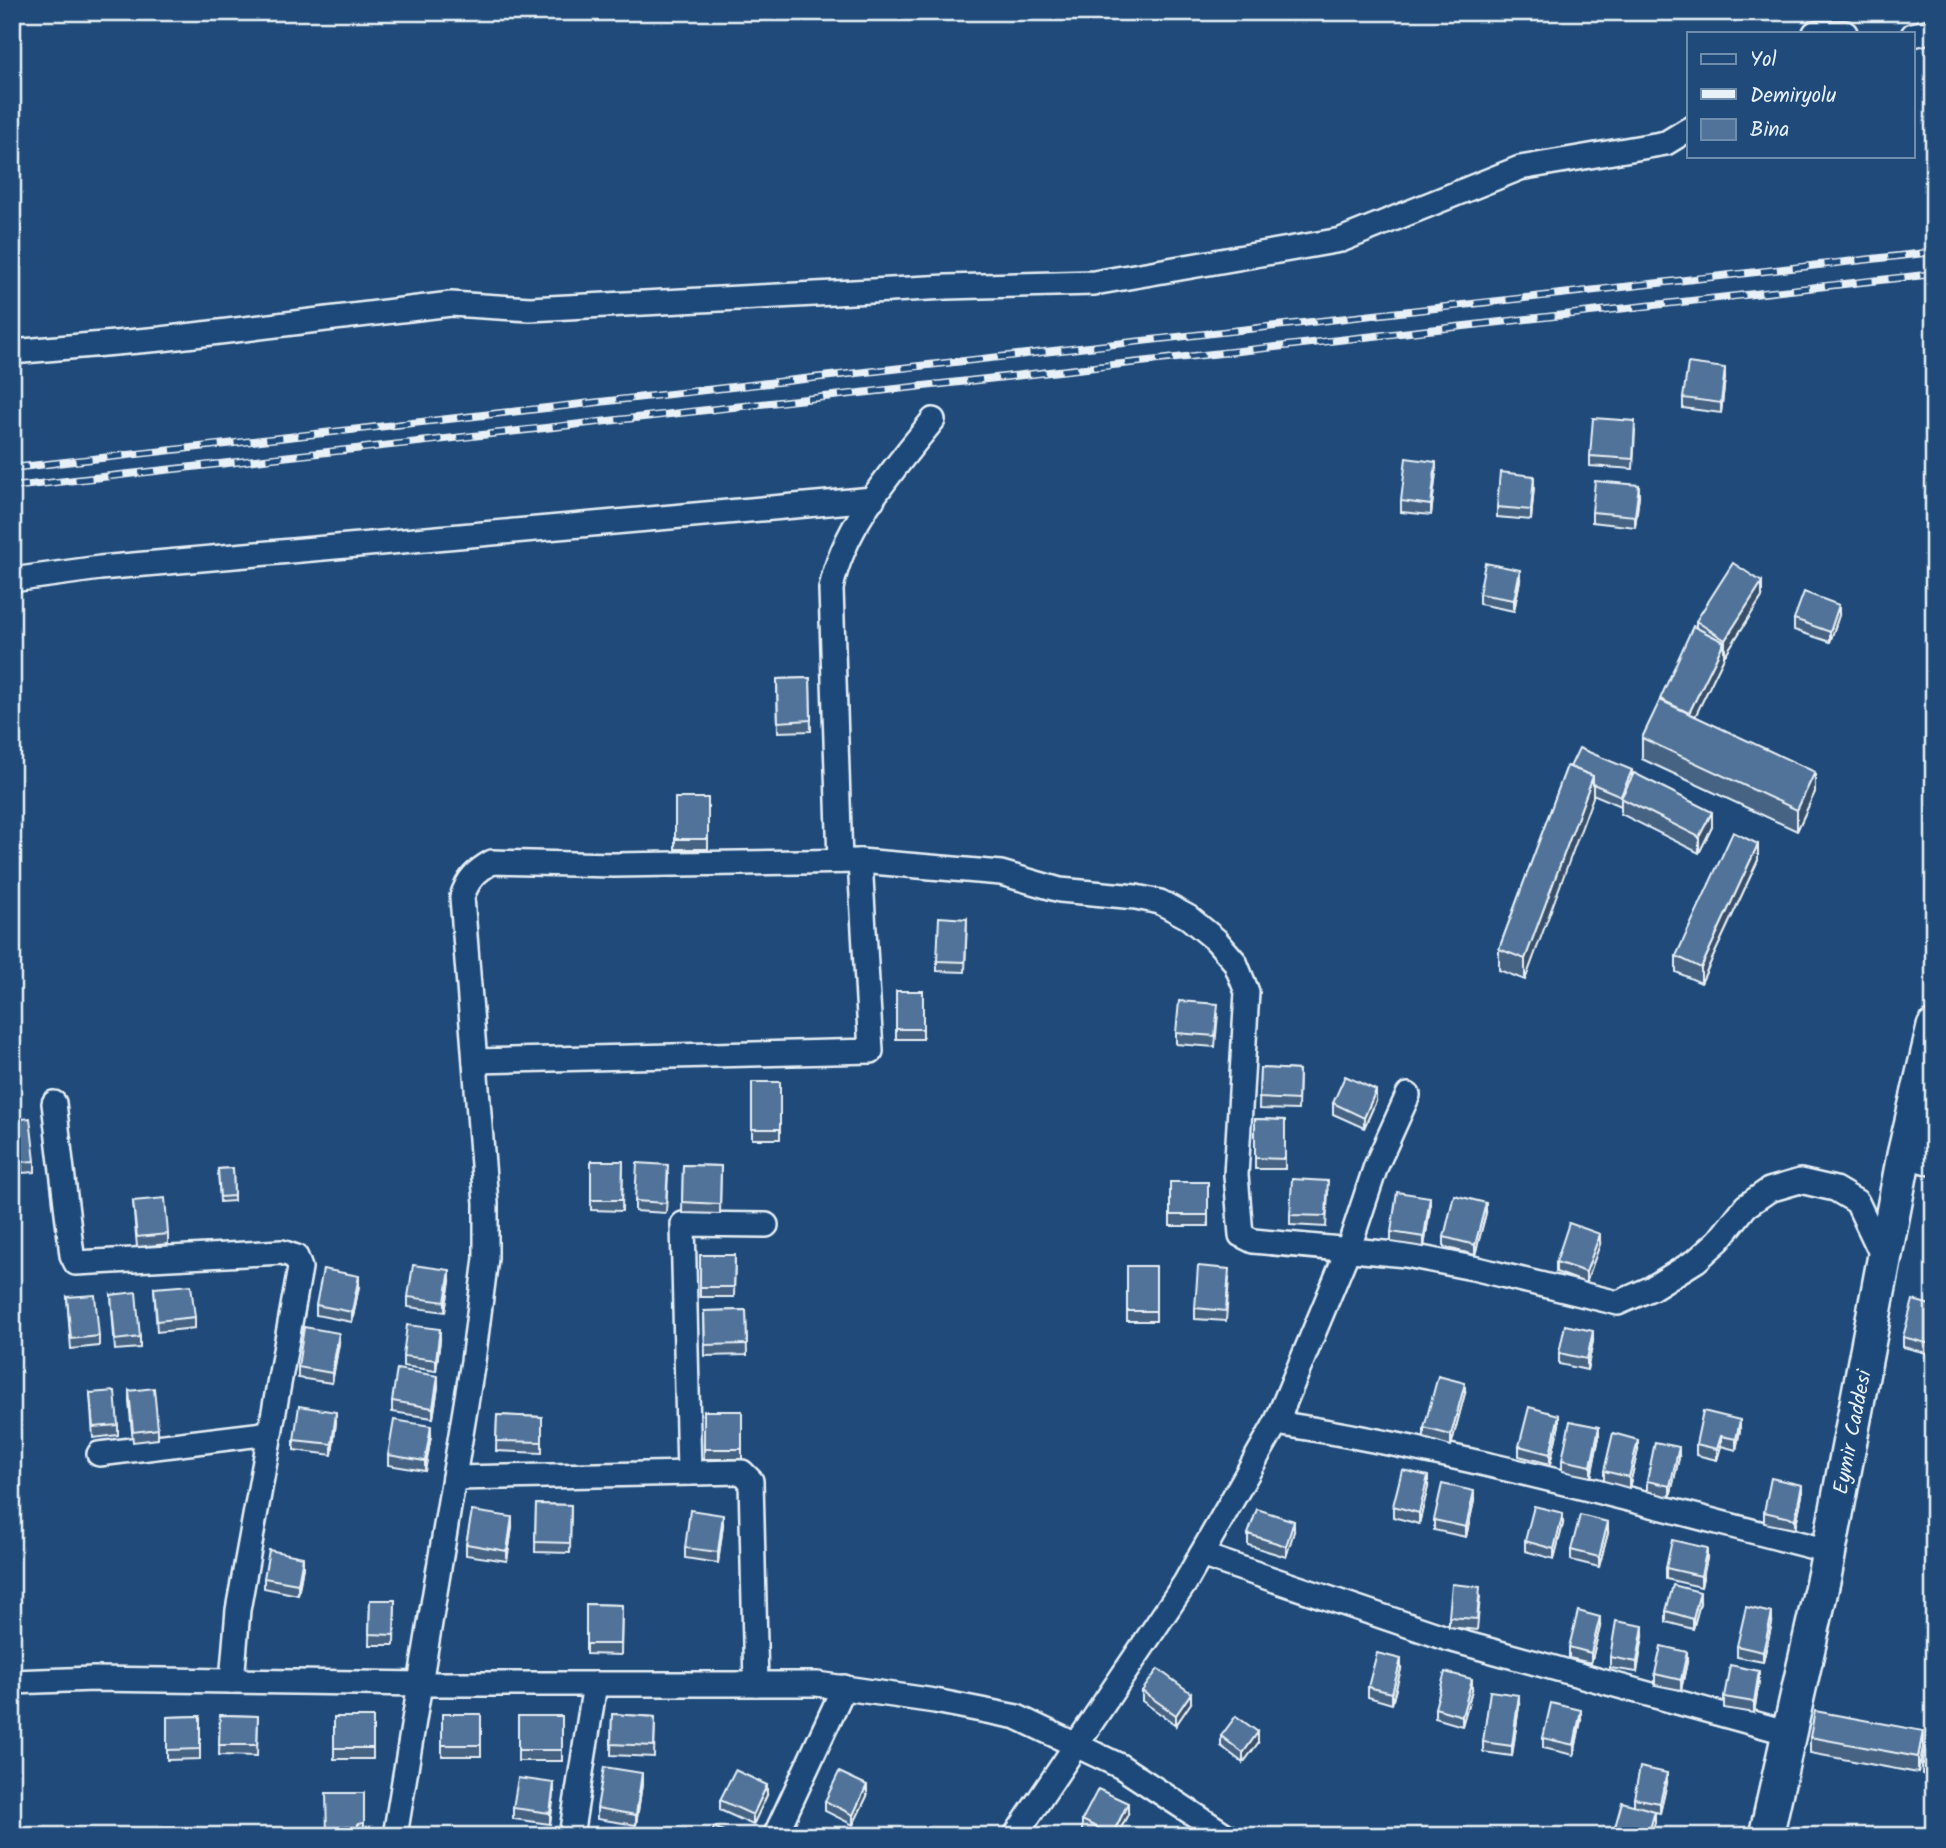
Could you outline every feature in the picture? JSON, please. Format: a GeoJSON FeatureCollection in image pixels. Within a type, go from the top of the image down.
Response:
{"type":"FeatureCollection","features":[{"type":"Feature","properties":{"kind":"main road","name":"Eymir Caddesi"},"geometry":{"type":"LineString","coordinates":[[1766,1836],[1829,1550],[1885,1261],[1919,1160],[1934,1027]]}},
{"type":"Feature","properties":{"kind":"street"},"geometry":{"type":"LineString","coordinates":[[1914,35],[1934,30]]}},
{"type":"Feature","properties":{"kind":"street"},"geometry":{"type":"LineString","coordinates":[[12,352],[161,339],[451,304],[530,309],[947,287],[1094,283],[1341,240],[1520,168],[1666,143],[1687,130]]}},
{"type":"Feature","properties":{"kind":"street"},"geometry":{"type":"LineString","coordinates":[[475,1061],[871,1051],[850,861],[831,589],[836,562],[885,479],[933,420]]}},
{"type":"Feature","properties":{"kind":"street"},"geometry":{"type":"LineString","coordinates":[[12,580],[100,568],[873,499]]}},
{"type":"Feature","properties":{"kind":"street"},"geometry":{"type":"LineString","coordinates":[[395,1836],[422,1684],[483,1296],[486,1203],[462,897],[466,884],[478,870],[492,862],[509,860],[614,865],[850,861],[1001,873],[1060,890],[1136,897],[1160,902],[1188,917],[1235,962],[1247,992],[1236,1174],[1241,1235],[1253,1241],[1406,1255],[1473,1268],[1618,1303],[1652,1288],[1697,1260],[1718,1240],[1746,1206],[1769,1190],[1800,1181],[1835,1189],[1857,1202],[1885,1261]]}},
{"type":"Feature","properties":{"kind":"street"},"geometry":{"type":"LineString","coordinates":[[1015,1836],[1201,1555],[1276,1423],[1348,1250],[1376,1166],[1408,1095]]}},
{"type":"Feature","properties":{"kind":"street"},"geometry":{"type":"LineString","coordinates":[[54,1104],[72,1255],[76,1263],[282,1252],[296,1257],[300,1268],[239,1610],[232,1681]]}},
{"type":"Feature","properties":{"kind":"street"},"geometry":{"type":"LineString","coordinates":[[689,1473],[682,1224],[765,1225]]}},
{"type":"Feature","properties":{"kind":"street"},"geometry":{"type":"LineString","coordinates":[[1276,1423],[1360,1436],[1497,1466],[1829,1550]]}},
{"type":"Feature","properties":{"kind":"street"},"geometry":{"type":"LineString","coordinates":[[99,1454],[175,1447],[270,1433]]}},
{"type":"Feature","properties":{"kind":"street"},"geometry":{"type":"LineString","coordinates":[[454,1478],[742,1472],[751,1481],[756,1684]]}},
{"type":"Feature","properties":{"kind":"street"},"geometry":{"type":"LineString","coordinates":[[1201,1555],[1450,1639],[1789,1733]]}},
{"type":"Feature","properties":{"kind":"street"},"geometry":{"type":"LineString","coordinates":[[12,1682],[94,1679],[422,1684],[817,1684],[1017,1717],[1120,1766],[1227,1836]]}},
{"type":"Feature","properties":{"kind":"street"},"geometry":{"type":"LineString","coordinates":[[571,1836],[595,1684]]}},
{"type":"Feature","properties":{"kind":"street"},"geometry":{"type":"LineString","coordinates":[[775,1836],[844,1688]]}},
{"type":"Feature","properties":{"kind":"building"},"geometry":{"type":"Polygon","coordinates":[[[1688,363],[1725,368],[1721,403],[1683,398],[1688,363]]]}},
{"type":"Feature","properties":{"kind":"building"},"geometry":{"type":"Polygon","coordinates":[[[1593,418],[1635,421],[1633,459],[1590,456],[1593,418]]]}},
{"type":"Feature","properties":{"kind":"building"},"geometry":{"type":"Polygon","coordinates":[[[1406,458],[1436,462],[1431,505],[1401,501],[1406,458]]]}},
{"type":"Feature","properties":{"kind":"building"},"geometry":{"type":"Polygon","coordinates":[[[1500,472],[1534,476],[1531,510],[1497,507],[1500,472]]]}},
{"type":"Feature","properties":{"kind":"building"},"geometry":{"type":"Polygon","coordinates":[[[1595,481],[1639,485],[1635,516],[1592,512],[1595,481]]]}},
{"type":"Feature","properties":{"kind":"building"},"geometry":{"type":"Polygon","coordinates":[[[1485,563],[1520,570],[1514,600],[1479,594],[1485,563]]]}},
{"type":"Feature","properties":{"kind":"building"},"geometry":{"type":"Polygon","coordinates":[[[1733,563],[1762,582],[1725,640],[1696,621],[1733,563]]]}},
{"type":"Feature","properties":{"kind":"building"},"geometry":{"type":"Polygon","coordinates":[[[1804,592],[1839,605],[1830,632],[1794,619],[1804,592]]]}},
{"type":"Feature","properties":{"kind":"building"},"geometry":{"type":"Polygon","coordinates":[[[1693,626],[1724,642],[1689,713],[1660,699],[1693,626]]]}},
{"type":"Feature","properties":{"kind":"building"},"geometry":{"type":"Polygon","coordinates":[[[810,678],[811,720],[778,722],[777,679],[810,678]]]}},
{"type":"Feature","properties":{"kind":"building"},"geometry":{"type":"Polygon","coordinates":[[[1660,700],[1815,772],[1797,810],[1642,738],[1660,700]]]}},
{"type":"Feature","properties":{"kind":"building"},"geometry":{"type":"Polygon","coordinates":[[[1579,748],[1632,770],[1621,796],[1593,784],[1593,776],[1570,767],[1579,748]]]}},
{"type":"Feature","properties":{"kind":"building"},"geometry":{"type":"Polygon","coordinates":[[[1567,766],[1593,776],[1525,959],[1499,949],[1567,766]]]}},
{"type":"Feature","properties":{"kind":"building"},"geometry":{"type":"Polygon","coordinates":[[[1634,773],[1712,812],[1699,837],[1621,798],[1634,773]]]}},
{"type":"Feature","properties":{"kind":"building"},"geometry":{"type":"Polygon","coordinates":[[[675,798],[708,798],[708,839],[675,839],[675,798]]]}},
{"type":"Feature","properties":{"kind":"building"},"geometry":{"type":"Polygon","coordinates":[[[1733,832],[1758,844],[1701,968],[1676,956],[1733,832]]]}},
{"type":"Feature","properties":{"kind":"building"},"geometry":{"type":"Polygon","coordinates":[[[939,917],[967,919],[965,962],[937,961],[939,917]]]}},
{"type":"Feature","properties":{"kind":"building"},"geometry":{"type":"Polygon","coordinates":[[[896,991],[923,991],[923,1029],[896,1029],[896,991]]]}},
{"type":"Feature","properties":{"kind":"building"},"geometry":{"type":"Polygon","coordinates":[[[1179,1001],[1218,1004],[1215,1036],[1176,1033],[1179,1001]]]}},
{"type":"Feature","properties":{"kind":"building"},"geometry":{"type":"Polygon","coordinates":[[[1260,1068],[1299,1070],[1298,1100],[1259,1098],[1260,1068]]]}},
{"type":"Feature","properties":{"kind":"building"},"geometry":{"type":"Polygon","coordinates":[[[1345,1076],[1376,1090],[1364,1118],[1333,1103],[1345,1076]]]}},
{"type":"Feature","properties":{"kind":"building"},"geometry":{"type":"Polygon","coordinates":[[[752,1082],[780,1082],[780,1129],[752,1129],[752,1082]]]}},
{"type":"Feature","properties":{"kind":"building"},"geometry":{"type":"Polygon","coordinates":[[[30,1118],[35,1161],[22,1162],[22,1155],[12,1156],[12,1120],[30,1118]]]}},
{"type":"Feature","properties":{"kind":"building"},"geometry":{"type":"Polygon","coordinates":[[[1255,1119],[1285,1120],[1285,1159],[1255,1158],[1255,1119]]]}},
{"type":"Feature","properties":{"kind":"building"},"geometry":{"type":"Polygon","coordinates":[[[591,1161],[623,1161],[622,1200],[591,1200],[591,1161]]]}},
{"type":"Feature","properties":{"kind":"building"},"geometry":{"type":"Polygon","coordinates":[[[637,1163],[668,1165],[666,1203],[635,1201],[637,1163]]]}},
{"type":"Feature","properties":{"kind":"building"},"geometry":{"type":"Polygon","coordinates":[[[683,1165],[721,1166],[720,1204],[682,1202],[683,1165]]]}},
{"type":"Feature","properties":{"kind":"building"},"geometry":{"type":"Polygon","coordinates":[[[233,1168],[234,1196],[220,1197],[218,1169],[233,1168]]]}},
{"type":"Feature","properties":{"kind":"building"},"geometry":{"type":"Polygon","coordinates":[[[1292,1179],[1328,1181],[1326,1216],[1290,1215],[1292,1179]]]}},
{"type":"Feature","properties":{"kind":"building"},"geometry":{"type":"Polygon","coordinates":[[[1170,1182],[1208,1182],[1208,1215],[1170,1215],[1170,1182]]]}},
{"type":"Feature","properties":{"kind":"building"},"geometry":{"type":"Polygon","coordinates":[[[1397,1192],[1430,1197],[1424,1237],[1391,1232],[1397,1192]]]}},
{"type":"Feature","properties":{"kind":"building"},"geometry":{"type":"Polygon","coordinates":[[[1454,1195],[1486,1203],[1475,1245],[1444,1237],[1454,1195]]]}},
{"type":"Feature","properties":{"kind":"building"},"geometry":{"type":"Polygon","coordinates":[[[165,1198],[168,1234],[137,1237],[133,1201],[165,1198]]]}},
{"type":"Feature","properties":{"kind":"building"},"geometry":{"type":"Polygon","coordinates":[[[1569,1223],[1600,1234],[1586,1272],[1556,1262],[1569,1223]]]}},
{"type":"Feature","properties":{"kind":"building"},"geometry":{"type":"Polygon","coordinates":[[[700,1255],[735,1255],[734,1287],[700,1287],[700,1255]]]}},
{"type":"Feature","properties":{"kind":"building"},"geometry":{"type":"Polygon","coordinates":[[[413,1265],[450,1270],[445,1302],[408,1297],[413,1265]]]}},
{"type":"Feature","properties":{"kind":"building"},"geometry":{"type":"Polygon","coordinates":[[[1127,1266],[1156,1266],[1156,1311],[1127,1311],[1127,1266]]]}},
{"type":"Feature","properties":{"kind":"building"},"geometry":{"type":"Polygon","coordinates":[[[1198,1266],[1229,1269],[1226,1311],[1195,1308],[1198,1266]]]}},
{"type":"Feature","properties":{"kind":"building"},"geometry":{"type":"Polygon","coordinates":[[[323,1269],[359,1276],[352,1312],[316,1305],[323,1269]]]}},
{"type":"Feature","properties":{"kind":"building"},"geometry":{"type":"Polygon","coordinates":[[[191,1285],[195,1317],[157,1321],[154,1288],[191,1285]]]}},
{"type":"Feature","properties":{"kind":"building"},"geometry":{"type":"Polygon","coordinates":[[[136,1292],[140,1337],[115,1340],[111,1295],[136,1292]]]}},
{"type":"Feature","properties":{"kind":"building"},"geometry":{"type":"Polygon","coordinates":[[[95,1295],[99,1336],[71,1339],[67,1297],[95,1295]]]}},
{"type":"Feature","properties":{"kind":"building"},"geometry":{"type":"Polygon","coordinates":[[[1913,1300],[1934,1306],[1934,1345],[1903,1337],[1913,1300]]]}},
{"type":"Feature","properties":{"kind":"building"},"geometry":{"type":"Polygon","coordinates":[[[746,1310],[747,1344],[705,1345],[704,1311],[746,1310]]]}},
{"type":"Feature","properties":{"kind":"building"},"geometry":{"type":"Polygon","coordinates":[[[407,1325],[440,1329],[436,1360],[403,1356],[407,1325]]]}},
{"type":"Feature","properties":{"kind":"building"},"geometry":{"type":"Polygon","coordinates":[[[1565,1325],[1593,1331],[1587,1359],[1559,1353],[1565,1325]]]}},
{"type":"Feature","properties":{"kind":"building"},"geometry":{"type":"Polygon","coordinates":[[[304,1327],[339,1333],[332,1373],[298,1367],[304,1327]]]}},
{"type":"Feature","properties":{"kind":"building"},"geometry":{"type":"Polygon","coordinates":[[[397,1369],[438,1376],[433,1408],[392,1401],[397,1369]]]}},
{"type":"Feature","properties":{"kind":"building"},"geometry":{"type":"Polygon","coordinates":[[[1438,1376],[1465,1383],[1451,1435],[1424,1428],[1438,1376]]]}},
{"type":"Feature","properties":{"kind":"building"},"geometry":{"type":"Polygon","coordinates":[[[154,1388],[158,1429],[133,1432],[129,1391],[154,1388]]]}},
{"type":"Feature","properties":{"kind":"building"},"geometry":{"type":"Polygon","coordinates":[[[115,1391],[118,1425],[93,1427],[90,1393],[115,1391]]]}},
{"type":"Feature","properties":{"kind":"building"},"geometry":{"type":"Polygon","coordinates":[[[299,1406],[336,1412],[332,1444],[294,1440],[299,1406]]]}},
{"type":"Feature","properties":{"kind":"building"},"geometry":{"type":"Polygon","coordinates":[[[1529,1407],[1559,1415],[1550,1454],[1519,1446],[1529,1407]]]}},
{"type":"Feature","properties":{"kind":"building"},"geometry":{"type":"Polygon","coordinates":[[[704,1411],[742,1411],[742,1449],[704,1449],[704,1411]]]}},
{"type":"Feature","properties":{"kind":"building"},"geometry":{"type":"Polygon","coordinates":[[[1703,1411],[1740,1420],[1736,1439],[1721,1436],[1717,1449],[1696,1444],[1703,1411]]]}},
{"type":"Feature","properties":{"kind":"building"},"geometry":{"type":"Polygon","coordinates":[[[497,1415],[542,1417],[542,1442],[496,1441],[497,1415]]]}},
{"type":"Feature","properties":{"kind":"building"},"geometry":{"type":"Polygon","coordinates":[[[394,1420],[431,1426],[425,1461],[388,1455],[394,1420]]]}},
{"type":"Feature","properties":{"kind":"building"},"geometry":{"type":"Polygon","coordinates":[[[1570,1421],[1599,1427],[1591,1466],[1562,1460],[1570,1421]]]}},
{"type":"Feature","properties":{"kind":"building"},"geometry":{"type":"Polygon","coordinates":[[[1613,1433],[1638,1440],[1629,1477],[1604,1471],[1613,1433]]]}},
{"type":"Feature","properties":{"kind":"building"},"geometry":{"type":"Polygon","coordinates":[[[1655,1442],[1679,1447],[1670,1486],[1647,1481],[1655,1442]]]}},
{"type":"Feature","properties":{"kind":"building"},"geometry":{"type":"Polygon","coordinates":[[[1402,1470],[1428,1476],[1419,1513],[1393,1506],[1402,1470]]]}},
{"type":"Feature","properties":{"kind":"building"},"geometry":{"type":"Polygon","coordinates":[[[1771,1478],[1802,1485],[1795,1519],[1764,1512],[1771,1478]]]}},
{"type":"Feature","properties":{"kind":"building"},"geometry":{"type":"Polygon","coordinates":[[[1442,1484],[1474,1491],[1466,1527],[1434,1520],[1442,1484]]]}},
{"type":"Feature","properties":{"kind":"building"},"geometry":{"type":"Polygon","coordinates":[[[536,1504],[571,1505],[570,1543],[535,1542],[536,1504]]]}},
{"type":"Feature","properties":{"kind":"building"},"geometry":{"type":"Polygon","coordinates":[[[1534,1506],[1563,1513],[1554,1549],[1525,1541],[1534,1506]]]}},
{"type":"Feature","properties":{"kind":"building"},"geometry":{"type":"Polygon","coordinates":[[[1257,1509],[1294,1521],[1286,1546],[1248,1534],[1257,1509]]]}},
{"type":"Feature","properties":{"kind":"building"},"geometry":{"type":"Polygon","coordinates":[[[690,1510],[723,1515],[718,1552],[685,1548],[690,1510]]]}},
{"type":"Feature","properties":{"kind":"building"},"geometry":{"type":"Polygon","coordinates":[[[472,1511],[512,1517],[507,1551],[466,1544],[472,1511]]]}},
{"type":"Feature","properties":{"kind":"building"},"geometry":{"type":"Polygon","coordinates":[[[1580,1515],[1608,1522],[1599,1557],[1571,1550],[1580,1515]]]}},
{"type":"Feature","properties":{"kind":"building"},"geometry":{"type":"Polygon","coordinates":[[[1672,1540],[1707,1548],[1701,1576],[1666,1568],[1672,1540]]]}},
{"type":"Feature","properties":{"kind":"building"},"geometry":{"type":"Polygon","coordinates":[[[269,1550],[303,1557],[298,1584],[264,1578],[269,1550]]]}},
{"type":"Feature","properties":{"kind":"building"},"geometry":{"type":"Polygon","coordinates":[[[1452,1584],[1480,1587],[1477,1619],[1449,1617],[1452,1584]]]}},
{"type":"Feature","properties":{"kind":"building"},"geometry":{"type":"Polygon","coordinates":[[[1673,1585],[1700,1592],[1693,1619],[1666,1611],[1673,1585]]]}},
{"type":"Feature","properties":{"kind":"building"},"geometry":{"type":"Polygon","coordinates":[[[370,1600],[395,1600],[394,1635],[369,1634],[370,1600]]]}},
{"type":"Feature","properties":{"kind":"building"},"geometry":{"type":"Polygon","coordinates":[[[586,1604],[622,1605],[621,1644],[586,1644],[586,1604]]]}},
{"type":"Feature","properties":{"kind":"building"},"geometry":{"type":"Polygon","coordinates":[[[1746,1607],[1772,1613],[1763,1652],[1737,1646],[1746,1607]]]}},
{"type":"Feature","properties":{"kind":"building"},"geometry":{"type":"Polygon","coordinates":[[[1578,1611],[1600,1617],[1591,1653],[1569,1647],[1578,1611]]]}},
{"type":"Feature","properties":{"kind":"building"},"geometry":{"type":"Polygon","coordinates":[[[1616,1621],[1643,1626],[1637,1662],[1610,1657],[1616,1621]]]}},
{"type":"Feature","properties":{"kind":"building"},"geometry":{"type":"Polygon","coordinates":[[[1661,1646],[1687,1652],[1681,1680],[1655,1674],[1661,1646]]]}},
{"type":"Feature","properties":{"kind":"building"},"geometry":{"type":"Polygon","coordinates":[[[1377,1653],[1401,1659],[1392,1693],[1368,1687],[1377,1653]]]}},
{"type":"Feature","properties":{"kind":"building"},"geometry":{"type":"Polygon","coordinates":[[[1730,1665],[1759,1671],[1754,1702],[1724,1697],[1730,1665]]]}},
{"type":"Feature","properties":{"kind":"building"},"geometry":{"type":"Polygon","coordinates":[[[1158,1669],[1191,1693],[1176,1715],[1142,1691],[1158,1669]]]}},
{"type":"Feature","properties":{"kind":"building"},"geometry":{"type":"Polygon","coordinates":[[[1445,1672],[1472,1679],[1462,1716],[1435,1708],[1445,1672]]]}},
{"type":"Feature","properties":{"kind":"building"},"geometry":{"type":"Polygon","coordinates":[[[1490,1691],[1519,1695],[1512,1746],[1483,1742],[1490,1691]]]}},
{"type":"Feature","properties":{"kind":"building"},"geometry":{"type":"Polygon","coordinates":[[[1551,1703],[1581,1710],[1574,1745],[1543,1738],[1551,1703]]]}},
{"type":"Feature","properties":{"kind":"building"},"geometry":{"type":"Polygon","coordinates":[[[1815,1711],[1923,1731],[1918,1757],[1810,1737],[1815,1711]]]}},
{"type":"Feature","properties":{"kind":"building"},"geometry":{"type":"Polygon","coordinates":[[[442,1714],[481,1714],[481,1745],[442,1745],[442,1714]]]}},
{"type":"Feature","properties":{"kind":"building"},"geometry":{"type":"Polygon","coordinates":[[[612,1714],[655,1717],[654,1746],[611,1744],[612,1714]]]}},
{"type":"Feature","properties":{"kind":"building"},"geometry":{"type":"Polygon","coordinates":[[[220,1715],[258,1716],[257,1745],[219,1745],[220,1715]]]}},
{"type":"Feature","properties":{"kind":"building"},"geometry":{"type":"Polygon","coordinates":[[[200,1716],[200,1749],[167,1750],[167,1717],[200,1716]]]}},
{"type":"Feature","properties":{"kind":"building"},"geometry":{"type":"Polygon","coordinates":[[[518,1716],[562,1716],[562,1750],[518,1750],[518,1716]]]}},
{"type":"Feature","properties":{"kind":"building"},"geometry":{"type":"Polygon","coordinates":[[[1236,1716],[1258,1732],[1243,1753],[1221,1736],[1236,1716]]]}},
{"type":"Feature","properties":{"kind":"building"},"geometry":{"type":"Polygon","coordinates":[[[334,1717],[373,1717],[373,1748],[334,1748],[334,1717]]]}},
{"type":"Feature","properties":{"kind":"building"},"geometry":{"type":"Polygon","coordinates":[[[1927,1738],[1934,1739],[1934,1766],[1922,1763],[1927,1738]]]}},
{"type":"Feature","properties":{"kind":"building"},"geometry":{"type":"Polygon","coordinates":[[[604,1767],[642,1773],[636,1815],[597,1808],[604,1767]]]}},
{"type":"Feature","properties":{"kind":"building"},"geometry":{"type":"Polygon","coordinates":[[[1640,1767],[1667,1773],[1660,1803],[1634,1798],[1640,1767]]]}},
{"type":"Feature","properties":{"kind":"building"},"geometry":{"type":"Polygon","coordinates":[[[735,1770],[767,1785],[753,1815],[720,1800],[735,1770]]]}},
{"type":"Feature","properties":{"kind":"building"},"geometry":{"type":"Polygon","coordinates":[[[839,1772],[867,1785],[853,1815],[825,1801],[839,1772]]]}},
{"type":"Feature","properties":{"kind":"building"},"geometry":{"type":"Polygon","coordinates":[[[518,1778],[554,1783],[550,1813],[513,1808],[518,1778]]]}},
{"type":"Feature","properties":{"kind":"building"},"geometry":{"type":"Polygon","coordinates":[[[1098,1789],[1128,1803],[1112,1835],[1082,1820],[1098,1789]]]}},
{"type":"Feature","properties":{"kind":"building"},"geometry":{"type":"Polygon","coordinates":[[[326,1793],[364,1793],[364,1823],[358,1824],[358,1835],[327,1835],[326,1793]]]}},
{"type":"Feature","properties":{"kind":"building"},"geometry":{"type":"Polygon","coordinates":[[[1622,1802],[1655,1811],[1648,1836],[1615,1827],[1622,1802]]]}},
{"type":"Feature","properties":{"kind":"building"},"geometry":{"type":"Polygon","coordinates":[[[714,1827],[735,1836],[711,1836],[714,1827]]]}},
{"type":"Feature","properties":{"kind":"railway"},"geometry":{"type":"LineString","coordinates":[[12,468],[1934,252]]}},
{"type":"Feature","properties":{"kind":"railway"},"geometry":{"type":"LineString","coordinates":[[12,487],[1934,274]]}}]}
